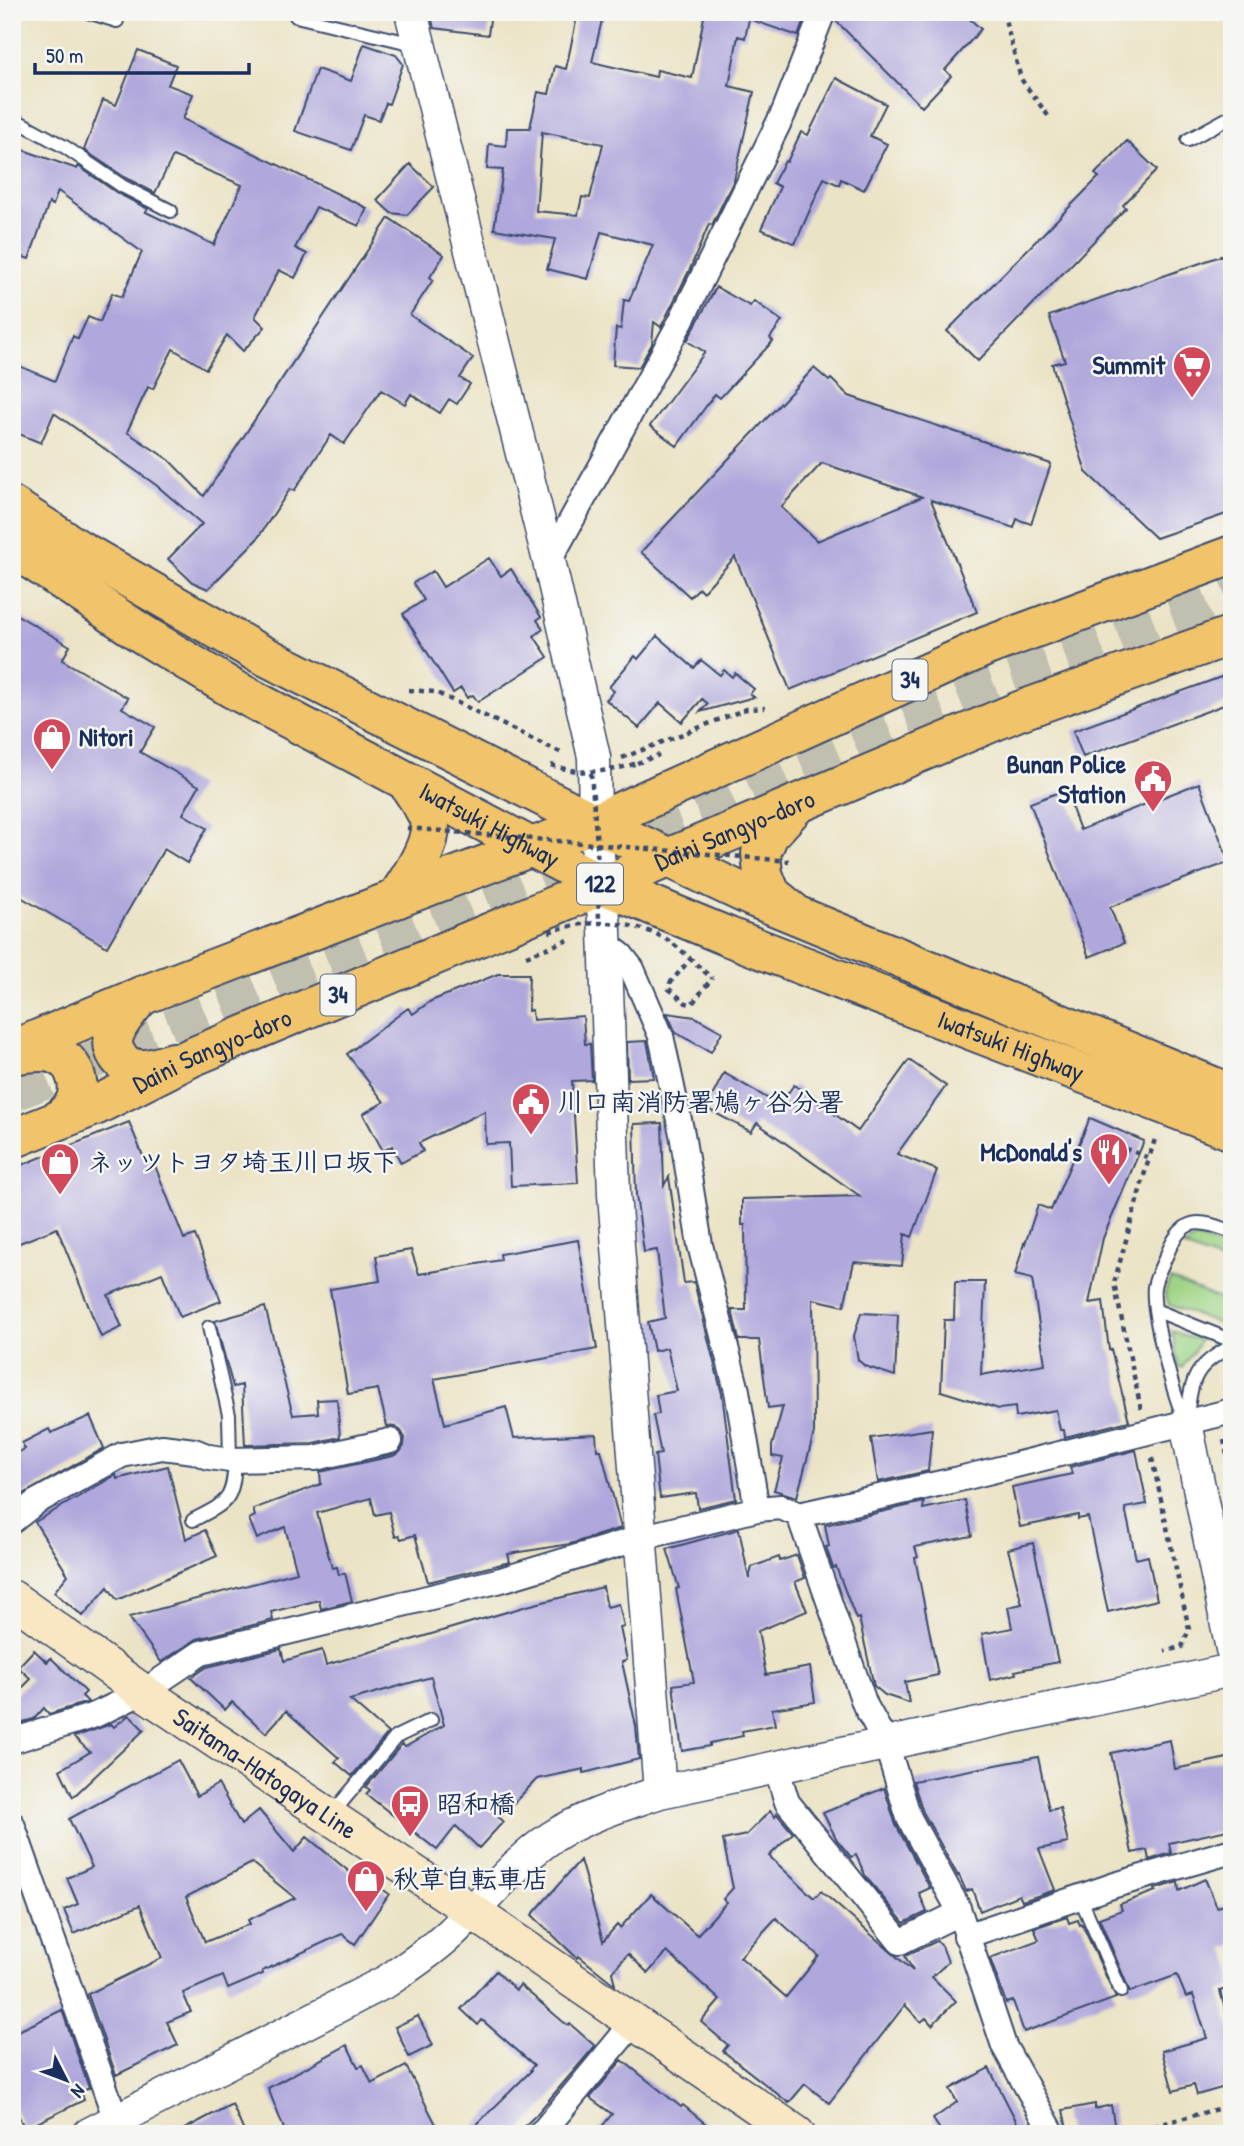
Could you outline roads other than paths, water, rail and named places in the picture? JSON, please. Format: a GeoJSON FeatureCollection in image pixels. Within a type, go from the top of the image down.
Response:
{"type":"FeatureCollection","features":[{"type":"Feature","properties":{"kind":"main road","name":"Iwatsuki Highway"},"geometry":{"type":"LineString","coordinates":[[12,506],[78,549],[253,650],[596,833],[667,858],[800,917],[1232,1094]]}},
{"type":"Feature","properties":{"kind":"main road","name":"Iwatsuki Highway"},"geometry":{"type":"LineString","coordinates":[[12,547],[144,635],[233,689],[529,847],[602,917],[729,937],[1232,1131]]}},
{"type":"Feature","properties":{"kind":"main road","name":"34"},"geometry":{"type":"LineString","coordinates":[[12,1053],[141,996],[529,847],[596,833],[988,646],[1232,555]]}},
{"type":"Feature","properties":{"kind":"main road","name":"Daini Sangyo-doro"},"geometry":{"type":"LineString","coordinates":[[12,1139],[97,1105],[192,1057],[602,917],[667,858],[1018,711],[1232,635]]}},
{"type":"Feature","properties":{"kind":"main road"},"geometry":{"type":"LineString","coordinates":[[396,899],[417,867],[426,847],[430,821],[407,782]]}},
{"type":"Feature","properties":{"kind":"main road"},"geometry":{"type":"LineString","coordinates":[[798,803],[769,835],[761,853],[763,874],[771,894],[800,917]]}},
{"type":"Feature","properties":{"kind":"main road"},"geometry":{"type":"LineString","coordinates":[[141,996],[115,1032],[112,1044],[116,1055],[139,1070],[192,1057]]}},
{"type":"Feature","properties":{"kind":"main road"},"geometry":{"type":"LineString","coordinates":[[12,1053],[43,1052],[58,1055],[68,1062],[76,1076],[78,1092],[73,1107],[59,1120]]}},
{"type":"Feature","properties":{"kind":"main road","name":"Saitama-Hatogaya Line"},"geometry":{"type":"LineString","coordinates":[[12,1598],[144,1692],[473,1912],[796,2134]]}},
{"type":"Feature","properties":{"kind":"street"},"geometry":{"type":"LineString","coordinates":[[411,12],[549,561],[594,757],[614,1194],[660,1792]]}},
{"type":"Feature","properties":{"kind":"street"},"geometry":{"type":"LineString","coordinates":[[549,561],[686,310],[784,112],[823,12]]}},
{"type":"Feature","properties":{"kind":"street"},"geometry":{"type":"LineString","coordinates":[[602,917],[632,969],[661,1037],[684,1145],[700,1245],[737,1391],[757,1509]]}},
{"type":"Feature","properties":{"kind":"street"},"geometry":{"type":"LineString","coordinates":[[12,1741],[95,1715],[144,1692],[201,1653],[501,1580],[640,1538],[757,1509],[781,1507],[799,1515],[956,1480],[1232,1411]]}},
{"type":"Feature","properties":{"kind":"street"},"geometry":{"type":"LineString","coordinates":[[1186,1423],[1232,1649]]}},
{"type":"Feature","properties":{"kind":"street"},"geometry":{"type":"LineString","coordinates":[[12,1521],[36,1502],[122,1455],[162,1447],[233,1460],[315,1458],[390,1441]]}},
{"type":"Feature","properties":{"kind":"street"},"geometry":{"type":"LineString","coordinates":[[799,1515],[865,1705],[886,1743],[909,1818],[962,1924],[1004,2046],[1053,2134]]}},
{"type":"Feature","properties":{"kind":"street"},"geometry":{"type":"LineString","coordinates":[[12,1824],[21,1883],[108,2129],[387,1981],[425,1955],[473,1912],[513,1868],[553,1836],[608,1810],[660,1792],[1232,1670]]}},
{"type":"Feature","properties":{"kind":"street"},"geometry":{"type":"LineString","coordinates":[[776,1766],[787,1802],[900,1942],[962,1924],[1080,1897],[1232,1851]]}},
{"type":"Feature","properties":{"kind":"street"},"geometry":{"type":"LineString","coordinates":[[539,2134],[634,2022]]}},
{"type":"Feature","properties":{"kind":"lane"},"geometry":{"type":"LineString","coordinates":[[88,12],[117,21]]}},
{"type":"Feature","properties":{"kind":"lane"},"geometry":{"type":"LineString","coordinates":[[296,16],[419,45]]}},
{"type":"Feature","properties":{"kind":"lane"},"geometry":{"type":"LineString","coordinates":[[1188,140],[1232,116]]}},
{"type":"Feature","properties":{"kind":"lane"},"geometry":{"type":"LineString","coordinates":[[12,118],[65,147],[122,186],[171,211]]}},
{"type":"Feature","properties":{"kind":"lane"},"geometry":{"type":"LineString","coordinates":[[1186,1423],[1175,1401],[1155,1310],[1154,1286],[1175,1234],[1188,1224],[1203,1222],[1232,1232]]}},
{"type":"Feature","properties":{"kind":"lane"},"geometry":{"type":"LineString","coordinates":[[1155,1310],[1232,1343]]}},
{"type":"Feature","properties":{"kind":"lane"},"geometry":{"type":"LineString","coordinates":[[193,1520],[227,1501],[234,1486],[229,1415],[209,1327]]}},
{"type":"Feature","properties":{"kind":"lane"},"geometry":{"type":"LineString","coordinates":[[1186,1423],[1192,1381],[1201,1368],[1232,1343]]}},
{"type":"Feature","properties":{"kind":"lane"},"geometry":{"type":"LineString","coordinates":[[330,1816],[396,1737],[431,1720]]}},
{"type":"Feature","properties":{"kind":"lane"},"geometry":{"type":"LineString","coordinates":[[1080,1897],[1121,1991]]}},
{"type":"Feature","properties":{"kind":"tunnel"},"geometry":{"type":"LineString","coordinates":[[12,1093],[622,844],[1003,681],[1232,598]]}},
{"type":"Feature","properties":{"kind":"place","name":"Summit"},"geometry":{"type":"Point","coordinates":[1192,399]}},
{"type":"Feature","properties":{"kind":"place","name":"Nitori"},"geometry":{"type":"Point","coordinates":[52,771]}},
{"type":"Feature","properties":{"kind":"place","name":"Bunan Police Station"},"geometry":{"type":"Point","coordinates":[1153,813]}},
{"type":"Feature","properties":{"kind":"place","name":"川口南消防署鳩ヶ谷分署"},"geometry":{"type":"Point","coordinates":[531,1136]}},
{"type":"Feature","properties":{"kind":"place","name":"McDonald's"},"geometry":{"type":"Point","coordinates":[1109,1186]}},
{"type":"Feature","properties":{"kind":"place","name":"ネッツトヨタ埼玉川口坂下"},"geometry":{"type":"Point","coordinates":[60,1196]}},
{"type":"Feature","properties":{"kind":"place","name":"昭和橋"},"geometry":{"type":"Point","coordinates":[410,1838]}},
{"type":"Feature","properties":{"kind":"place","name":"秋草自転車店"},"geometry":{"type":"Point","coordinates":[366,1913]}}]}
